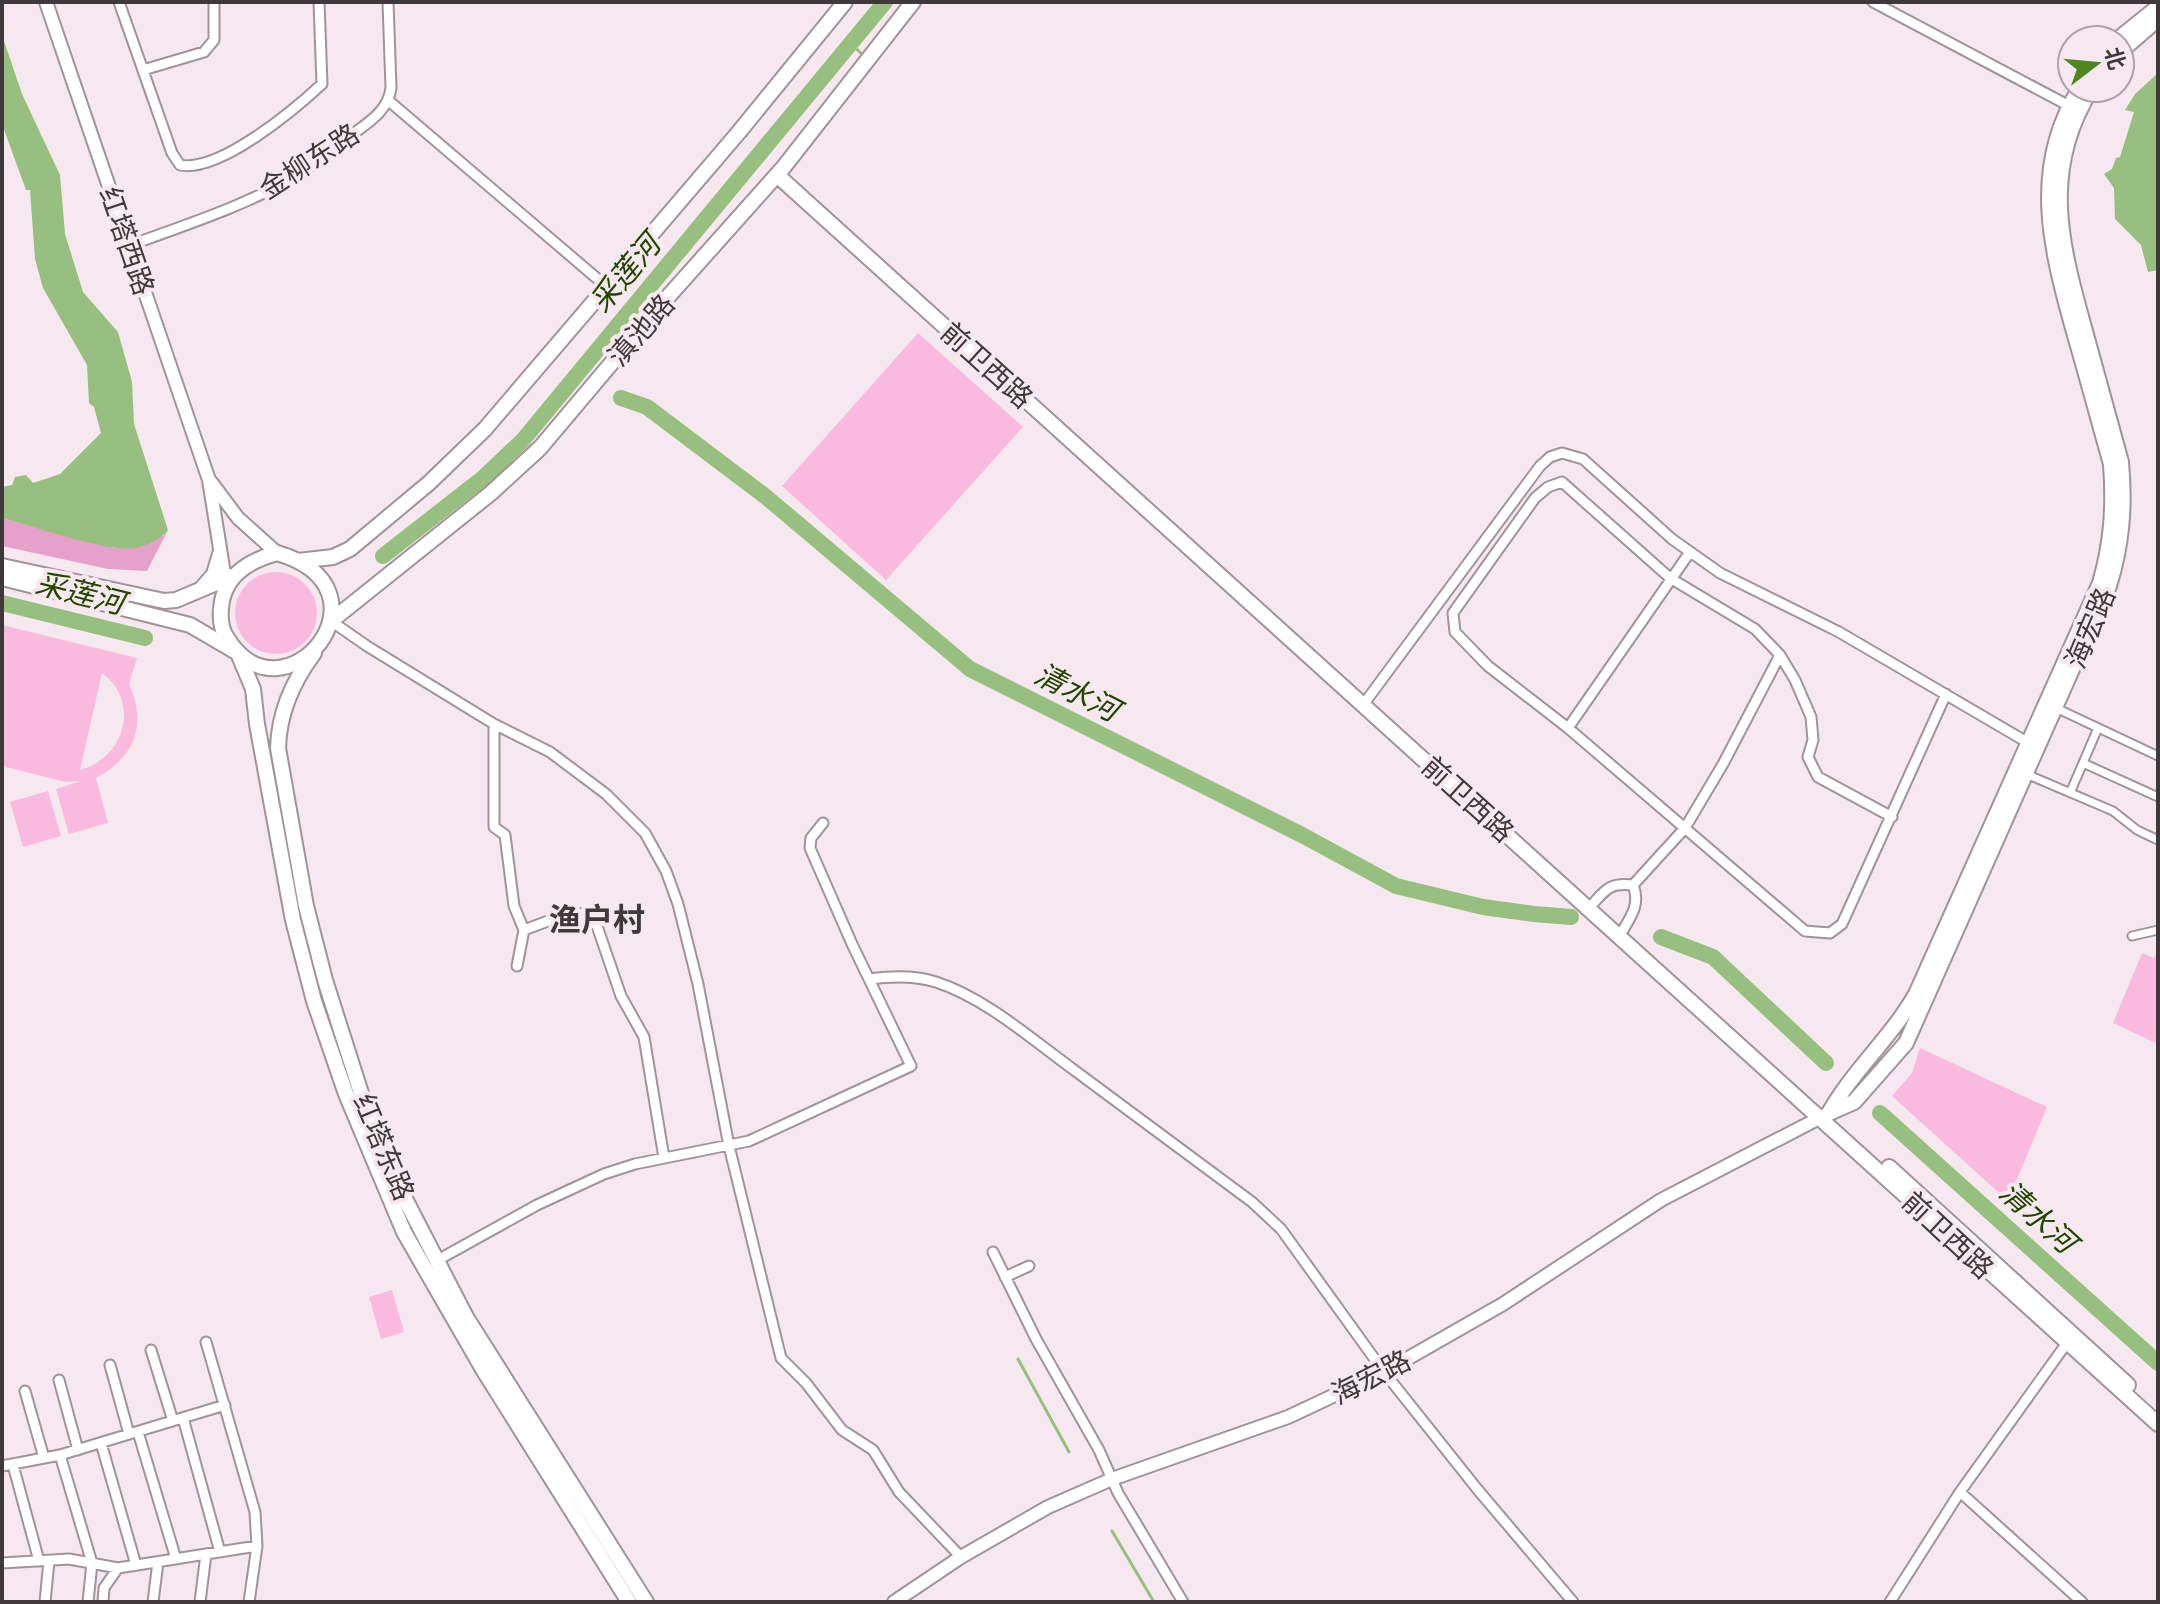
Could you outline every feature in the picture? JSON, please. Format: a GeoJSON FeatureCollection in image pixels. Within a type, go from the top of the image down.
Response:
{"type":"FeatureCollection","features":[{"type":"Feature","properties":{"kind":"main road","name":"滇池路"},"geometry":{"type":"LineString","coordinates":[[298,561],[333,557],[350,549],[429,483],[485,429],[845,2]]}},
{"type":"Feature","properties":{"kind":"main road","name":"滇池路"},"geometry":{"type":"LineString","coordinates":[[331,621],[491,493],[540,448],[658,308],[780,172],[913,2]]}},
{"type":"Feature","properties":{"kind":"main road"},"geometry":{"type":"LineString","coordinates":[[2136,25],[2158,7]]}},
{"type":"Feature","properties":{"kind":"main road"},"geometry":{"type":"LineString","coordinates":[[2136,38],[2158,19]]}},
{"type":"Feature","properties":{"kind":"main road","name":"海宏路"},"geometry":{"type":"LineString","coordinates":[[1825,1116],[1842,1090],[1900,1022],[1916,994],[2033,746],[2100,583],[2110,550],[2111,464],[2060,281],[2050,233],[2050,176],[2059,134],[2074,104]]}},
{"type":"Feature","properties":{"kind":"main road","name":"海宏路"},"geometry":{"type":"LineString","coordinates":[[1825,1116],[1854,1102],[1906,1043],[2026,774],[2033,746],[2056,708],[2109,586],[2120,552],[2123,528],[2121,462],[2060,232],[2061,178],[2073,108],[2077,104]]}},
{"type":"Feature","properties":{"kind":"main road","name":"前卫西路"},"geometry":{"type":"LineString","coordinates":[[780,172],[1622,931],[2070,1339],[2158,1424]]}},
{"type":"Feature","properties":{"kind":"main road"},"geometry":{"type":"LineString","coordinates":[[2,566],[151,599],[176,600],[228,581],[251,562],[277,553],[313,569],[328,590],[331,621],[319,647],[299,663],[276,668],[257,665],[190,625],[2,578]]}},
{"type":"Feature","properties":{"kind":"main road"},"geometry":{"type":"LineString","coordinates":[[228,581],[222,595],[220,619],[225,636],[238,653]]}},
{"type":"Feature","properties":{"kind":"main road","name":"红塔东路"},"geometry":{"type":"LineString","coordinates":[[319,647],[292,686],[278,732],[278,748],[292,838],[321,966],[367,1112],[402,1193],[466,1317],[646,1602]]}},
{"type":"Feature","properties":{"kind":"main road","name":"红塔东路"},"geometry":{"type":"LineString","coordinates":[[238,653],[253,689],[293,920],[314,1001],[357,1122],[404,1232],[492,1383],[629,1602]]}},
{"type":"Feature","properties":{"kind":"main road","name":"前卫西路"},"geometry":{"type":"LineString","coordinates":[[2070,1339],[2158,1412]]}},
{"type":"Feature","properties":{"kind":"street","name":"红塔西路"},"geometry":{"type":"LineString","coordinates":[[46,2],[209,480]]}},
{"type":"Feature","properties":{"kind":"street"},"geometry":{"type":"LineString","coordinates":[[119,2],[172,153],[180,165],[192,168],[222,157],[291,113],[322,84],[319,2]]}},
{"type":"Feature","properties":{"kind":"street"},"geometry":{"type":"LineString","coordinates":[[143,70],[204,52],[214,40],[214,2]]}},
{"type":"Feature","properties":{"kind":"street"},"geometry":{"type":"LineString","coordinates":[[388,2],[389,101],[607,287]]}},
{"type":"Feature","properties":{"kind":"street"},"geometry":{"type":"LineString","coordinates":[[1873,2],[2073,108]]}},
{"type":"Feature","properties":{"kind":"street","name":"金柳东路"},"geometry":{"type":"LineString","coordinates":[[128,246],[226,209],[287,181],[315,164],[376,116],[389,101]]}},
{"type":"Feature","properties":{"kind":"street"},"geometry":{"type":"LineString","coordinates":[[1367,702],[1540,466],[1550,457],[1562,453],[1583,459],[1690,552],[1720,573],[1839,632],[2033,746]]}},
{"type":"Feature","properties":{"kind":"street"},"geometry":{"type":"LineString","coordinates":[[209,480],[228,581]]}},
{"type":"Feature","properties":{"kind":"street"},"geometry":{"type":"LineString","coordinates":[[209,480],[238,518],[277,553]]}},
{"type":"Feature","properties":{"kind":"street"},"geometry":{"type":"LineString","coordinates":[[1892,817],[1818,777],[1808,757],[1813,740],[1811,717],[1780,655],[1755,629],[1670,578],[1562,482],[1548,487],[1535,498],[1453,613],[1455,632],[1488,666],[1568,728],[1805,931],[1830,933],[1842,924],[1892,817],[1946,694]]}},
{"type":"Feature","properties":{"kind":"street"},"geometry":{"type":"LineString","coordinates":[[198,591],[213,574],[220,551]]}},
{"type":"Feature","properties":{"kind":"street"},"geometry":{"type":"LineString","coordinates":[[1568,728],[1690,552]]}},
{"type":"Feature","properties":{"kind":"street"},"geometry":{"type":"LineString","coordinates":[[331,621],[494,724],[550,752],[606,794],[645,833],[666,871],[678,904],[698,984],[729,1146],[781,1358],[806,1383],[842,1430],[873,1450],[899,1492],[961,1557]]}},
{"type":"Feature","properties":{"kind":"street"},"geometry":{"type":"LineString","coordinates":[[1633,885],[1685,828],[1723,764],[1780,655]]}},
{"type":"Feature","properties":{"kind":"street"},"geometry":{"type":"LineString","coordinates":[[2056,708],[2158,756]]}},
{"type":"Feature","properties":{"kind":"street"},"geometry":{"type":"LineString","coordinates":[[494,724],[494,827],[505,835],[514,906],[524,930],[517,966]]}},
{"type":"Feature","properties":{"kind":"street"},"geometry":{"type":"LineString","coordinates":[[2070,793],[2098,728]]}},
{"type":"Feature","properties":{"kind":"street"},"geometry":{"type":"LineString","coordinates":[[2083,763],[2158,797]]}},
{"type":"Feature","properties":{"kind":"street"},"geometry":{"type":"LineString","coordinates":[[2026,774],[2113,811],[2137,830],[2158,840]]}},
{"type":"Feature","properties":{"kind":"street"},"geometry":{"type":"LineString","coordinates":[[436,1261],[537,1205],[604,1174],[749,1141],[911,1066],[810,848],[811,838],[823,823]]}},
{"type":"Feature","properties":{"kind":"street"},"geometry":{"type":"LineString","coordinates":[[1592,905],[1605,889],[1619,884],[1633,885]]}},
{"type":"Feature","properties":{"kind":"street"},"geometry":{"type":"LineString","coordinates":[[1622,931],[1637,907],[1638,897],[1633,885]]}},
{"type":"Feature","properties":{"kind":"street"},"geometry":{"type":"LineString","coordinates":[[524,930],[572,912],[586,915],[597,926],[621,996],[644,1037],[664,1158]]}},
{"type":"Feature","properties":{"kind":"street"},"geometry":{"type":"LineString","coordinates":[[2132,936],[2158,930]]}},
{"type":"Feature","properties":{"kind":"street"},"geometry":{"type":"LineString","coordinates":[[869,979],[890,976],[923,978],[951,988],[984,1006],[1252,1202],[1281,1229],[1384,1372],[1573,1602]]}},
{"type":"Feature","properties":{"kind":"street","name":"海宏路"},"geometry":{"type":"LineString","coordinates":[[894,1602],[961,1557],[1048,1507],[1112,1479],[1288,1417],[1384,1372],[1503,1304],[1661,1200],[1825,1116]]}},
{"type":"Feature","properties":{"kind":"street"},"geometry":{"type":"LineString","coordinates":[[993,1252],[1112,1479],[1183,1602]]}},
{"type":"Feature","properties":{"kind":"street"},"geometry":{"type":"LineString","coordinates":[[1005,1277],[1029,1266]]}},
{"type":"Feature","properties":{"kind":"street"},"geometry":{"type":"LineString","coordinates":[[1890,1602],[1960,1492],[2070,1339]]}},
{"type":"Feature","properties":{"kind":"street"},"geometry":{"type":"LineString","coordinates":[[206,1342],[255,1512],[257,1546],[249,1602]]}},
{"type":"Feature","properties":{"kind":"street"},"geometry":{"type":"LineString","coordinates":[[151,1350],[178,1420],[220,1552]]}},
{"type":"Feature","properties":{"kind":"street"},"geometry":{"type":"LineString","coordinates":[[110,1365],[176,1559]]}},
{"type":"Feature","properties":{"kind":"street"},"geometry":{"type":"LineString","coordinates":[[59,1380],[78,1450]]}},
{"type":"Feature","properties":{"kind":"street"},"geometry":{"type":"LineString","coordinates":[[25,1391],[44,1458]]}},
{"type":"Feature","properties":{"kind":"street"},"geometry":{"type":"LineString","coordinates":[[45,1602],[44,1561],[7,1466],[78,1450],[225,1405]]}},
{"type":"Feature","properties":{"kind":"street"},"geometry":{"type":"LineString","coordinates":[[101,1443],[136,1565]]}},
{"type":"Feature","properties":{"kind":"street"},"geometry":{"type":"LineString","coordinates":[[60,1455],[92,1563],[88,1602]]}},
{"type":"Feature","properties":{"kind":"street"},"geometry":{"type":"LineString","coordinates":[[1960,1492],[2082,1602]]}},
{"type":"Feature","properties":{"kind":"street"},"geometry":{"type":"LineString","coordinates":[[2,1563],[69,1559],[118,1568],[257,1546]]}},
{"type":"Feature","properties":{"kind":"street"},"geometry":{"type":"LineString","coordinates":[[200,1602],[206,1554]]}},
{"type":"Feature","properties":{"kind":"street"},"geometry":{"type":"LineString","coordinates":[[153,1602],[158,1562]]}},
{"type":"Feature","properties":{"kind":"street"},"geometry":{"type":"LineString","coordinates":[[103,1602],[104,1588],[118,1568]]}},
{"type":"Feature","properties":{"kind":"shaded area"},"geometry":{"type":"Polygon","coordinates":[[[2,35],[22,94],[60,175],[65,234],[83,292],[118,332],[132,382],[134,424],[168,530],[158,539],[140,547],[108,547],[2,518],[2,487],[12,485],[15,477],[26,475],[33,483],[60,474],[101,433],[94,407],[89,403],[87,365],[43,288],[35,259],[30,190],[26,190],[2,124],[2,35]]]}},
{"type":"Feature","properties":{"kind":"shaded area"},"geometry":{"type":"Polygon","coordinates":[[[2158,73],[2158,270],[2148,272],[2141,245],[2115,219],[2114,188],[2104,174],[2120,157],[2134,112],[2125,110],[2129,104],[2136,104],[2136,93],[2158,73]]]}},
{"type":"Feature","properties":{"kind":"shaded area"},"geometry":{"type":"Polygon","coordinates":[[[918,333],[1023,427],[886,580],[782,486],[918,333]]]}},
{"type":"Feature","properties":{"kind":"shaded area"},"geometry":{"type":"Polygon","coordinates":[[[2,518],[115,548],[163,536],[168,530],[147,571],[108,569],[2,546],[2,518]]]}},
{"type":"Feature","properties":{"kind":"shaded area"},"geometry":{"type":"Polygon","coordinates":[[[276,572],[292,575],[305,584],[314,597],[317,613],[314,629],[305,642],[292,651],[276,654],[260,651],[247,642],[238,629],[235,613],[238,597],[247,584],[260,575],[276,572]]]}},
{"type":"Feature","properties":{"kind":"shaded area"},"geometry":{"type":"Polygon","coordinates":[[[2,625],[137,658],[129,684],[137,713],[134,739],[120,761],[96,778],[108,823],[69,834],[56,789],[81,781],[66,782],[2,766],[2,625]],[[102,673],[80,770],[95,764],[117,742],[124,713],[114,685],[102,673]]]}},
{"type":"Feature","properties":{"kind":"shaded area"},"geometry":{"type":"Polygon","coordinates":[[[48,791],[61,836],[23,847],[10,802],[48,791]]]}},
{"type":"Feature","properties":{"kind":"shaded area"},"geometry":{"type":"Polygon","coordinates":[[[2158,950],[2158,1044],[2113,1023],[2142,953],[2154,958],[2158,950]]]}},
{"type":"Feature","properties":{"kind":"shaded area"},"geometry":{"type":"Polygon","coordinates":[[[1920,1048],[2047,1107],[2008,1201],[1892,1096],[1912,1073],[1920,1048]]]}},
{"type":"Feature","properties":{"kind":"shaded area"},"geometry":{"type":"Polygon","coordinates":[[[392,1290],[404,1332],[381,1339],[369,1297],[392,1290]]]}},
{"type":"Feature","properties":{"kind":"waterway","name":"采莲河"},"geometry":{"type":"LineString","coordinates":[[383,556],[483,478],[523,440],[885,2]]}},
{"type":"Feature","properties":{"kind":"waterway"},"geometry":{"type":"LineString","coordinates":[[850,43],[864,56]]}},
{"type":"Feature","properties":{"kind":"waterway","name":"清水河"},"geometry":{"type":"LineString","coordinates":[[621,398],[647,407],[765,496],[970,669],[1302,835],[1396,886],[1483,907],[1571,917]]}},
{"type":"Feature","properties":{"kind":"waterway","name":"采莲河"},"geometry":{"type":"LineString","coordinates":[[2,603],[145,638]]}},
{"type":"Feature","properties":{"kind":"waterway","name":"清水河"},"geometry":{"type":"LineString","coordinates":[[1661,937],[1713,957],[1826,1063]]}},
{"type":"Feature","properties":{"kind":"waterway","name":"清水河"},"geometry":{"type":"LineString","coordinates":[[1880,1113],[2158,1363]]}},
{"type":"Feature","properties":{"kind":"waterway"},"geometry":{"type":"LineString","coordinates":[[1018,1359],[1069,1452]]}},
{"type":"Feature","properties":{"kind":"waterway"},"geometry":{"type":"LineString","coordinates":[[1112,1531],[1154,1602]]}},
{"type":"Feature","properties":{"kind":"district","name":"渔户村"},"geometry":{"type":"Point","coordinates":[597,920]}}]}
